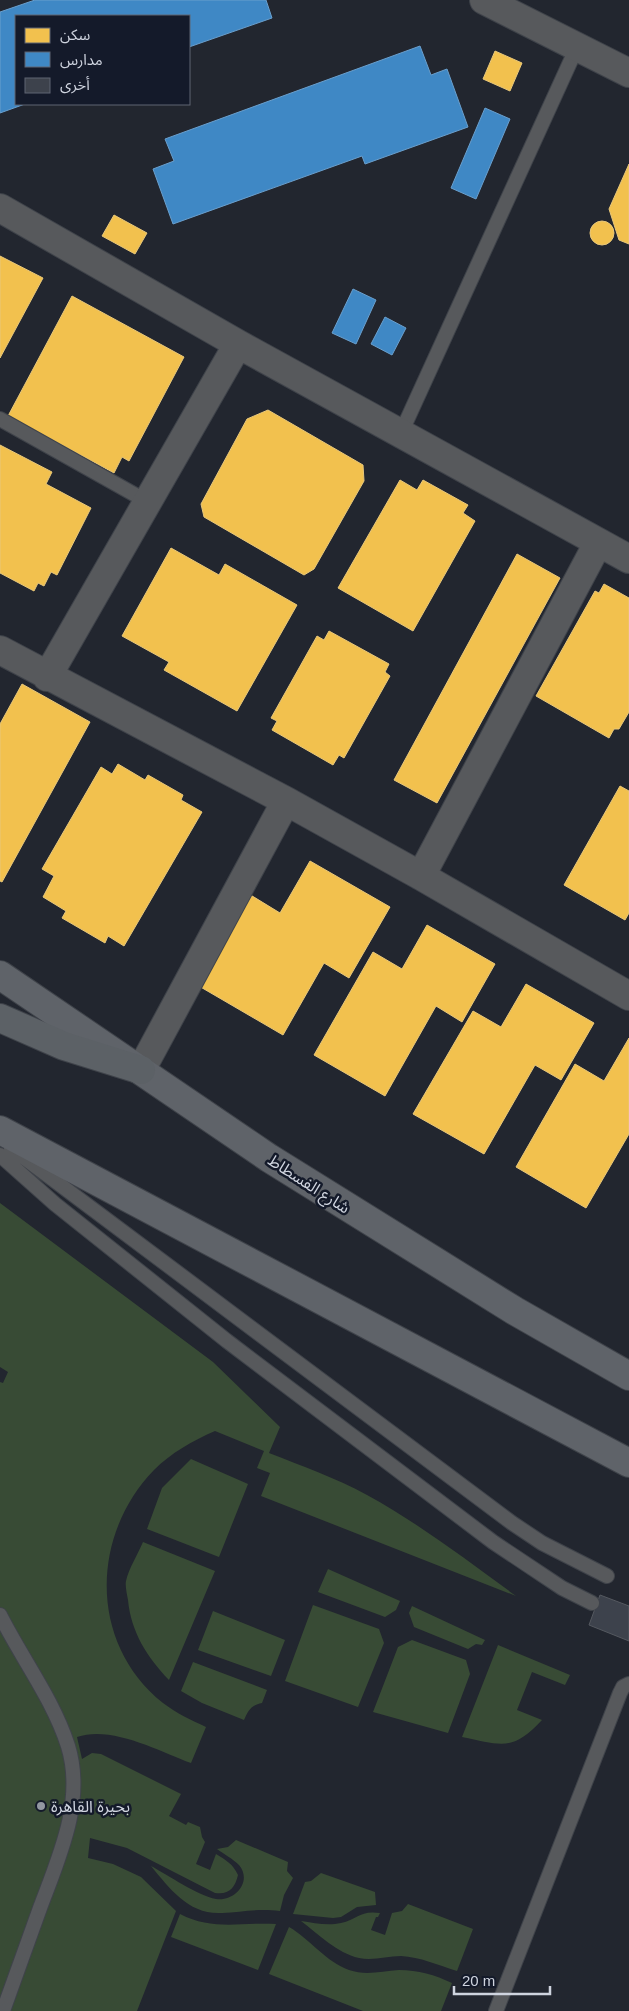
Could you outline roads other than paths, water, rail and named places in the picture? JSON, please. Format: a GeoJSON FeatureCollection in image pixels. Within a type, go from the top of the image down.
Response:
{"type":"FeatureCollection","features":[{"type":"Feature","properties":{"kind":"highway"},"geometry":{"type":"LineString","coordinates":[[0,1018],[64,1046],[141,1070]]}},
{"type":"Feature","properties":{"kind":"main road","name":"شارع الفسطاط"},"geometry":{"type":"LineString","coordinates":[[0,975],[268,1158],[514,1311],[629,1376]]}},
{"type":"Feature","properties":{"kind":"main road"},"geometry":{"type":"LineString","coordinates":[[0,1130],[629,1463]]}},
{"type":"Feature","properties":{"kind":"street"},"geometry":{"type":"LineString","coordinates":[[484,0],[629,73]]}},
{"type":"Feature","properties":{"kind":"street"},"geometry":{"type":"LineString","coordinates":[[0,208],[238,344],[629,559]]}},
{"type":"Feature","properties":{"kind":"street"},"geometry":{"type":"LineString","coordinates":[[47,676],[238,344]]}},
{"type":"Feature","properties":{"kind":"street"},"geometry":{"type":"LineString","coordinates":[[421,876],[598,543]]}},
{"type":"Feature","properties":{"kind":"street"},"geometry":{"type":"LineString","coordinates":[[0,650],[286,801],[421,876],[629,996]]}},
{"type":"Feature","properties":{"kind":"street"},"geometry":{"type":"LineString","coordinates":[[141,1070],[286,801]]}},
{"type":"Feature","properties":{"kind":"lane"},"geometry":{"type":"LineString","coordinates":[[402,433],[577,47]]}},
{"type":"Feature","properties":{"kind":"lane"},"geometry":{"type":"LineString","coordinates":[[0,420],[148,502]]}},
{"type":"Feature","properties":{"kind":"lane"},"geometry":{"type":"LineString","coordinates":[[0,1140],[512,1523],[542,1543],[607,1576]]}},
{"type":"Feature","properties":{"kind":"lane"},"geometry":{"type":"LineString","coordinates":[[0,1155],[55,1204],[227,1341],[493,1542],[555,1583],[592,1603]]}},
{"type":"Feature","properties":{"kind":"lane"},"geometry":{"type":"LineString","coordinates":[[0,1615],[59,1722],[68,1749],[73,1790],[72,1806],[64,1840],[3,2011]]}},
{"type":"Feature","properties":{"kind":"lane"},"geometry":{"type":"LineString","coordinates":[[496,2011],[620,1693],[629,1684]]}},
{"type":"Feature","properties":{"kind":"place","name":"بحيرة القاهرة"},"geometry":{"type":"Point","coordinates":[41,1806]}}]}
